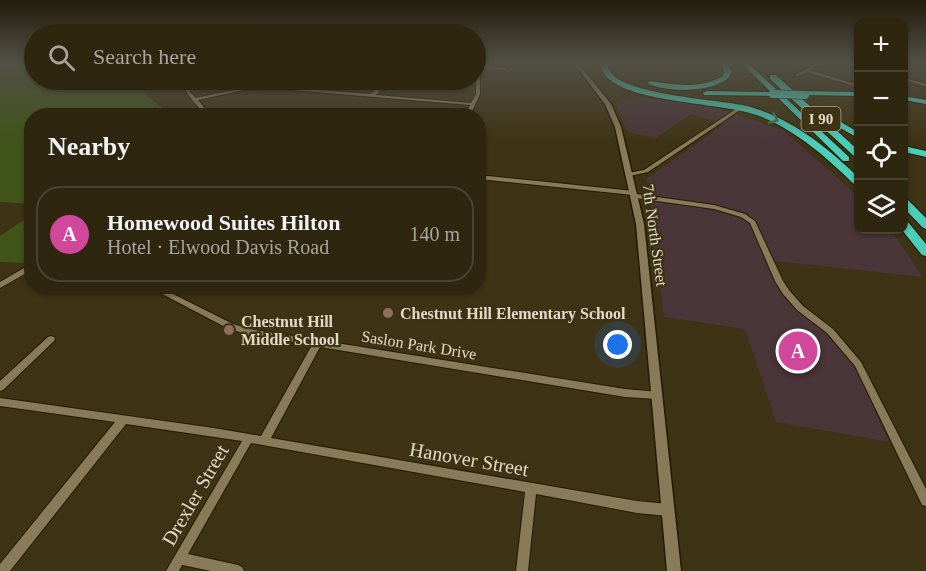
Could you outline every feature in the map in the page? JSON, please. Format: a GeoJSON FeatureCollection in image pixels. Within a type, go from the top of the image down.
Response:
{"type":"FeatureCollection","features":[{"type":"Feature","properties":{"kind":"highway"},"geometry":{"type":"LineString","coordinates":[[637,89],[737,106],[775,119],[804,135],[856,180]]}},
{"type":"Feature","properties":{"kind":"highway"},"geometry":{"type":"LineString","coordinates":[[655,89],[692,93],[854,95]]}},
{"type":"Feature","properties":{"kind":"highway","name":"I 90"},"geometry":{"type":"LineString","coordinates":[[772,89],[806,119],[854,169]]}},
{"type":"Feature","properties":{"kind":"highway","name":"I 90"},"geometry":{"type":"LineString","coordinates":[[793,89],[802,95],[854,151]]}},
{"type":"Feature","properties":{"kind":"highway"},"geometry":{"type":"LineString","coordinates":[[802,95],[854,132]]}},
{"type":"Feature","properties":{"kind":"highway"},"geometry":{"type":"LineString","coordinates":[[908,99],[926,103]]}},
{"type":"Feature","properties":{"kind":"highway"},"geometry":{"type":"LineString","coordinates":[[908,150],[926,154]]}},
{"type":"Feature","properties":{"kind":"highway"},"geometry":{"type":"LineString","coordinates":[[908,207],[926,225]]}},
{"type":"Feature","properties":{"kind":"highway"},"geometry":{"type":"LineString","coordinates":[[908,230],[926,252]]}},
{"type":"Feature","properties":{"kind":"street","name":"7th North Street"},"geometry":{"type":"LineString","coordinates":[[596,89],[608,104],[618,127],[640,224],[674,571]]}},
{"type":"Feature","properties":{"kind":"street"},"geometry":{"type":"LineString","coordinates":[[187,90],[202,108]]}},
{"type":"Feature","properties":{"kind":"street"},"geometry":{"type":"LineString","coordinates":[[194,100],[240,90]]}},
{"type":"Feature","properties":{"kind":"street"},"geometry":{"type":"LineString","coordinates":[[306,90],[473,104]]}},
{"type":"Feature","properties":{"kind":"street"},"geometry":{"type":"LineString","coordinates":[[373,95],[378,90]]}},
{"type":"Feature","properties":{"kind":"street"},"geometry":{"type":"LineString","coordinates":[[471,108],[478,90]]}},
{"type":"Feature","properties":{"kind":"street"},"geometry":{"type":"LineString","coordinates":[[630,174],[646,171],[738,110]]}},
{"type":"Feature","properties":{"kind":"street"},"geometry":{"type":"LineString","coordinates":[[486,178],[634,194],[728,209],[746,216],[753,222],[786,292],[800,308],[841,342],[858,364],[926,501]]}},
{"type":"Feature","properties":{"kind":"street"},"geometry":{"type":"LineString","coordinates":[[0,285],[24,272]]}},
{"type":"Feature","properties":{"kind":"street","name":"Saslon Park Drive"},"geometry":{"type":"LineString","coordinates":[[166,294],[230,326],[249,332],[625,393],[657,395]]}},
{"type":"Feature","properties":{"kind":"street"},"geometry":{"type":"LineString","coordinates":[[0,387],[51,339]]}},
{"type":"Feature","properties":{"kind":"street"},"geometry":{"type":"LineString","coordinates":[[264,440],[318,343]]}},
{"type":"Feature","properties":{"kind":"street"},"geometry":{"type":"LineString","coordinates":[[0,402],[249,438]]}},
{"type":"Feature","properties":{"kind":"street"},"geometry":{"type":"LineString","coordinates":[[2,571],[124,419]]}},
{"type":"Feature","properties":{"kind":"street","name":"Hanover Street"},"geometry":{"type":"LineString","coordinates":[[249,438],[531,489],[668,510]]}},
{"type":"Feature","properties":{"kind":"street","name":"Drexler Street"},"geometry":{"type":"LineString","coordinates":[[172,571],[249,438]]}},
{"type":"Feature","properties":{"kind":"street"},"geometry":{"type":"LineString","coordinates":[[522,571],[531,489]]}},
{"type":"Feature","properties":{"kind":"street"},"geometry":{"type":"LineString","coordinates":[[180,558],[238,571]]}},
{"type":"Feature","properties":{"kind":"shaded area"},"geometry":{"type":"Polygon","coordinates":[[[637,97],[710,105],[784,131],[854,192],[854,234],[894,234],[923,277],[766,260],[776,283],[790,303],[828,333],[853,362],[889,442],[776,422],[745,329],[664,317],[654,246],[650,192],[646,179],[725,124],[691,114],[656,138],[628,132],[615,102],[637,97]]]}},
{"type":"Feature","properties":{"kind":"green space"},"geometry":{"type":"Polygon","coordinates":[[[0,89],[144,90],[147,96],[162,108],[24,108],[24,204],[0,202],[0,89]]]}},
{"type":"Feature","properties":{"kind":"green space"},"geometry":{"type":"Polygon","coordinates":[[[24,221],[24,263],[0,262],[0,236],[24,221]]]}},
{"type":"Feature","properties":{"kind":"place","name":"Chestnut Hill Elementary School"},"geometry":{"type":"Point","coordinates":[388,313]}},
{"type":"Feature","properties":{"kind":"place","name":"Chestnut Hill Middle School"},"geometry":{"type":"Point","coordinates":[229,330]}},
{"type":"Feature","properties":{"kind":"place","name":"Homewood Suites Hilton"},"geometry":{"type":"Point","coordinates":[798,351]}}]}
